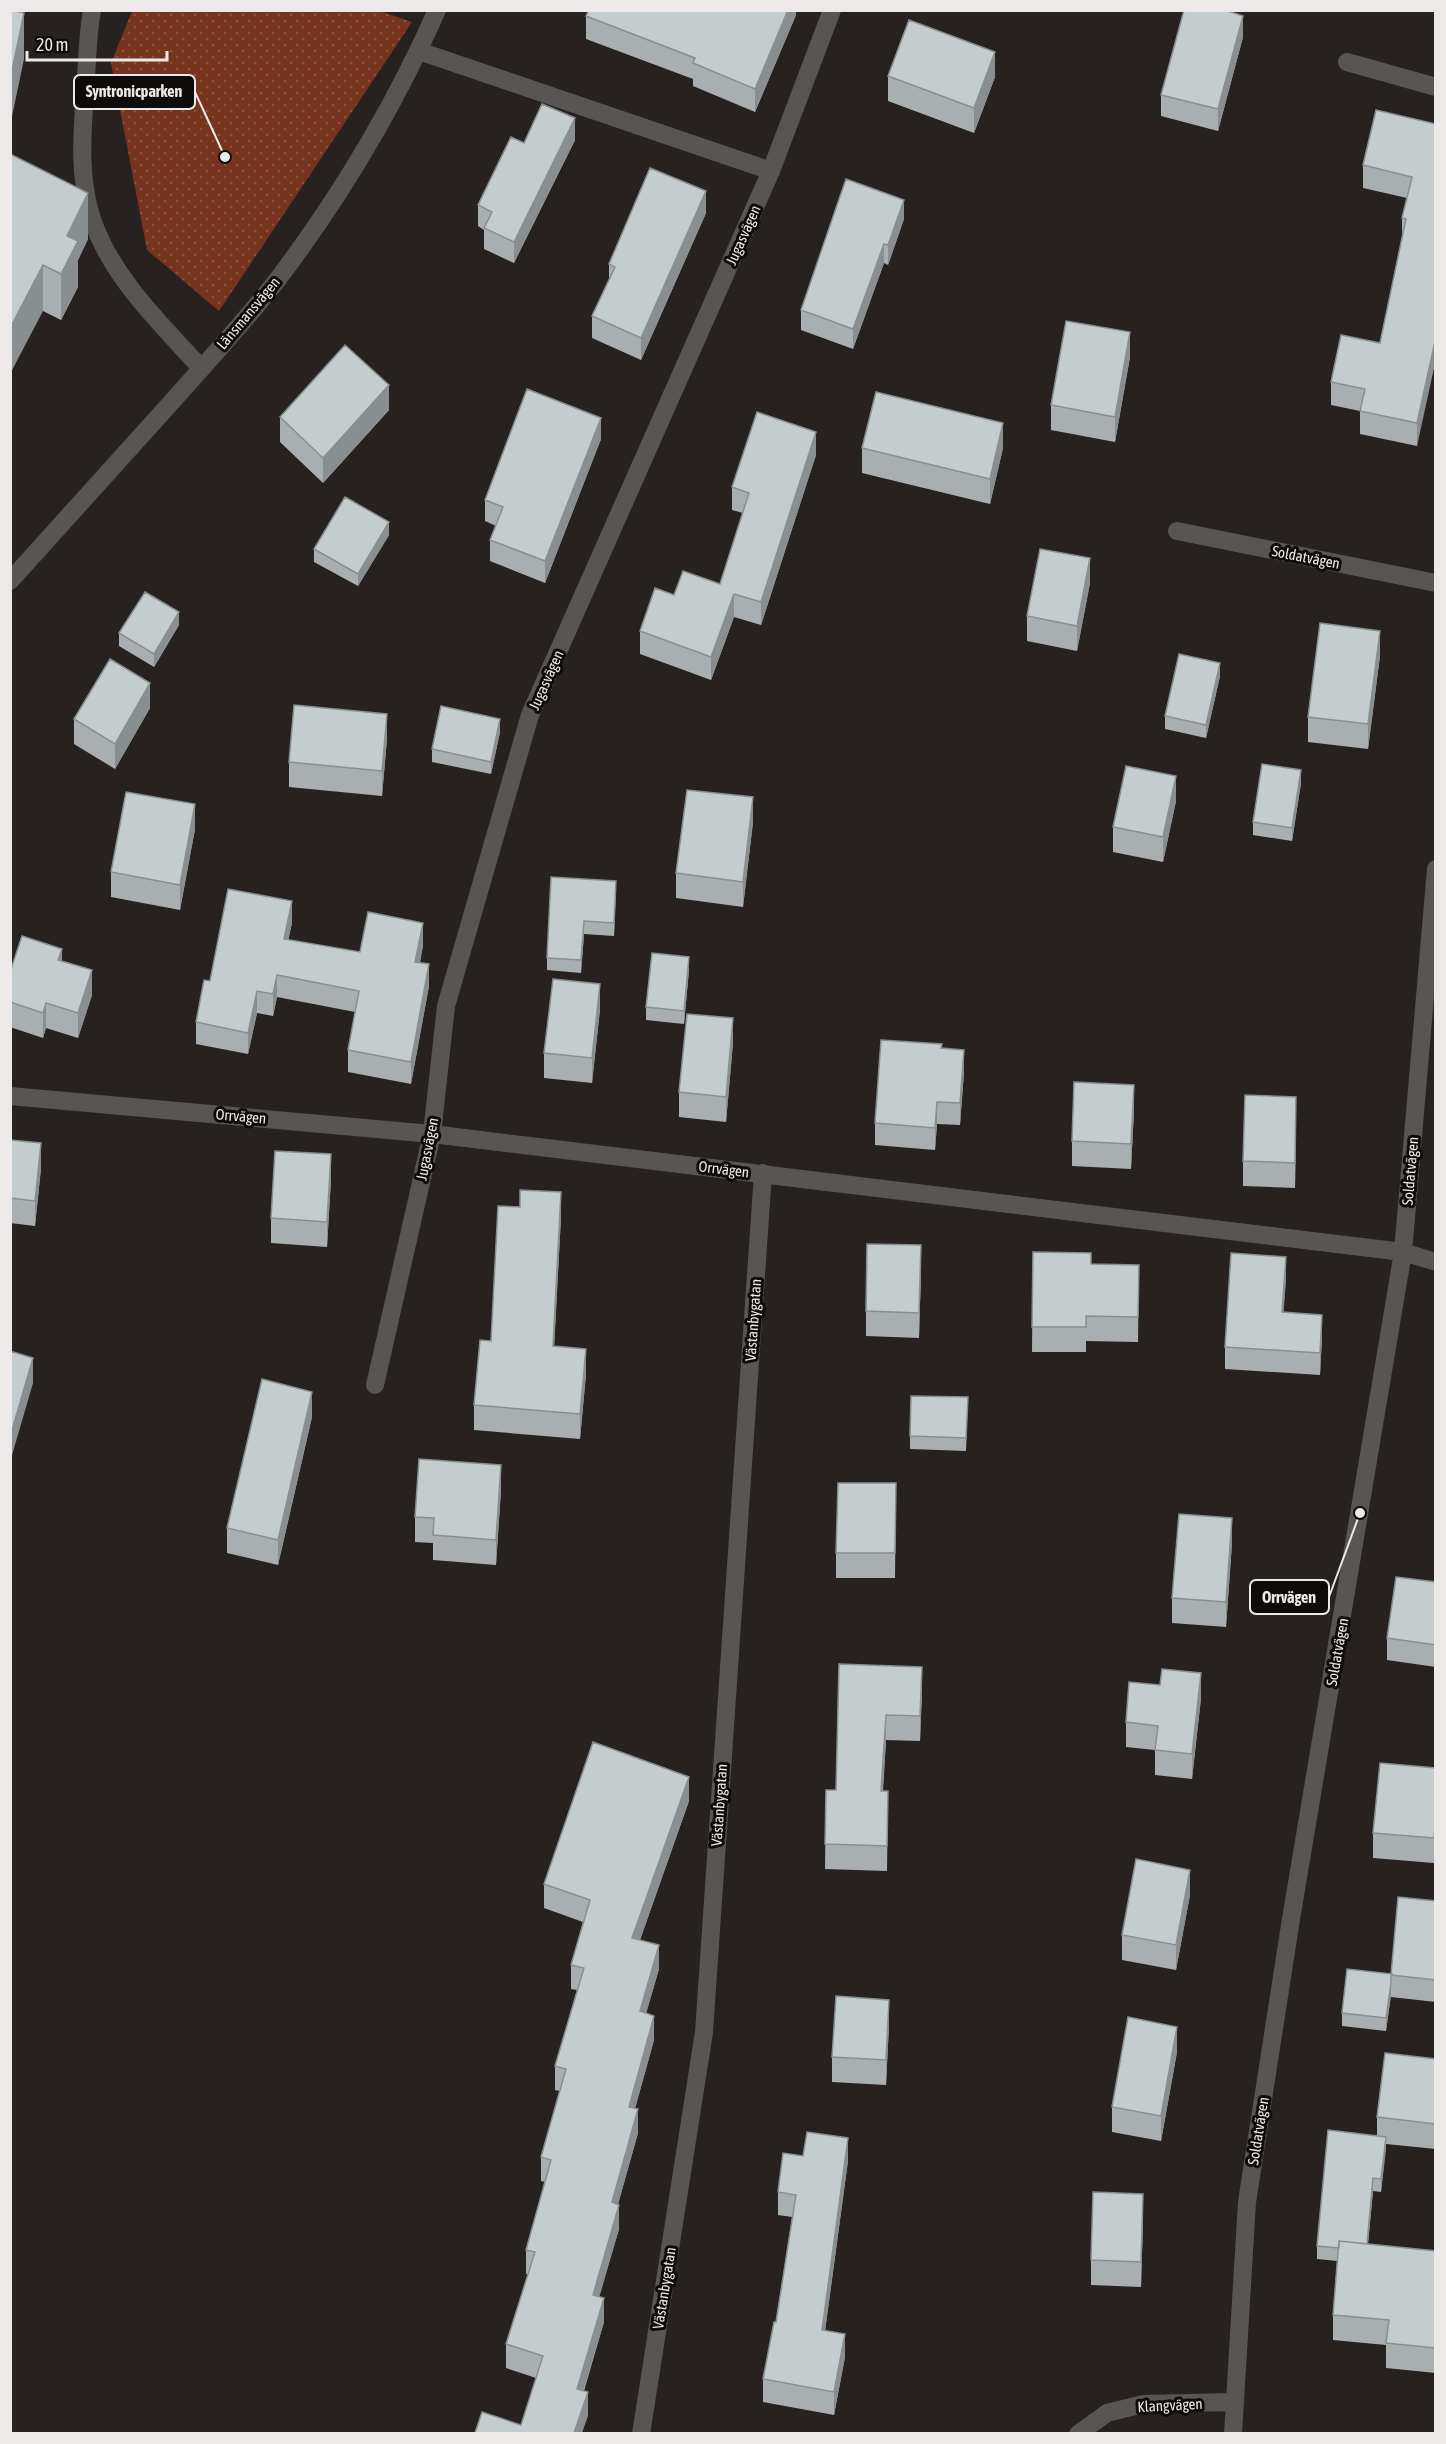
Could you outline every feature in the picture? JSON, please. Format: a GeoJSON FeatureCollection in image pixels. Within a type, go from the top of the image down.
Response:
{"type":"FeatureCollection","features":[{"type":"Feature","properties":{"kind":"street"},"geometry":{"type":"LineString","coordinates":[[92,10],[82,133],[85,181],[92,219],[111,259],[144,306],[201,368]]}},
{"type":"Feature","properties":{"kind":"street","name":"Länsmansvägen"},"geometry":{"type":"LineString","coordinates":[[10,581],[277,280],[320,219],[362,153],[419,51],[437,10]]}},
{"type":"Feature","properties":{"kind":"street","name":"Jugasvägen"},"geometry":{"type":"LineString","coordinates":[[375,1385],[432,1134],[446,1006],[530,715],[771,171],[832,10]]}},
{"type":"Feature","properties":{"kind":"street"},"geometry":{"type":"LineString","coordinates":[[419,51],[771,171]]}},
{"type":"Feature","properties":{"kind":"street"},"geometry":{"type":"LineString","coordinates":[[1347,62],[1436,87]]}},
{"type":"Feature","properties":{"kind":"street","name":"Soldatvägen"},"geometry":{"type":"LineString","coordinates":[[1177,531],[1436,582]]}},
{"type":"Feature","properties":{"kind":"street","name":"Soldatvägen"},"geometry":{"type":"LineString","coordinates":[[1233,2433],[1247,2202],[1291,1919],[1403,1252],[1436,869]]}},
{"type":"Feature","properties":{"kind":"street","name":"Orrvägen"},"geometry":{"type":"LineString","coordinates":[[10,1096],[432,1134],[1403,1252],[1436,1262]]}},
{"type":"Feature","properties":{"kind":"street","name":"Västanbygatan"},"geometry":{"type":"LineString","coordinates":[[641,2433],[704,2031],[763,1173]]}},
{"type":"Feature","properties":{"kind":"street","name":"Klangvägen"},"geometry":{"type":"LineString","coordinates":[[1078,2433],[1107,2413],[1143,2404],[1234,2402]]}},
{"type":"Feature","properties":{"kind":"shaded area"},"geometry":{"type":"Polygon","coordinates":[[[377,10],[412,22],[219,311],[147,250],[111,63],[132,11],[377,10]]]}},
{"type":"Feature","properties":{"kind":"building"},"geometry":{"type":"Polygon","coordinates":[[[10,10],[24,13],[10,80],[10,10]]]}},
{"type":"Feature","properties":{"kind":"building"},"geometry":{"type":"Polygon","coordinates":[[[589,10],[788,10],[755,89],[693,63],[695,58],[586,16],[589,10]]]}},
{"type":"Feature","properties":{"kind":"building"},"geometry":{"type":"Polygon","coordinates":[[[1184,10],[1225,10],[1243,16],[1218,109],[1161,95],[1184,10]]]}},
{"type":"Feature","properties":{"kind":"building"},"geometry":{"type":"Polygon","coordinates":[[[909,20],[995,52],[974,108],[888,76],[909,20]]]}},
{"type":"Feature","properties":{"kind":"building"},"geometry":{"type":"Polygon","coordinates":[[[542,104],[575,118],[514,242],[484,228],[492,212],[478,205],[511,137],[524,143],[542,104]]]}},
{"type":"Feature","properties":{"kind":"building"},"geometry":{"type":"Polygon","coordinates":[[[1376,110],[1436,124],[1436,337],[1417,423],[1360,411],[1365,389],[1331,382],[1341,335],[1380,343],[1406,219],[1402,218],[1412,177],[1363,165],[1376,110]]]}},
{"type":"Feature","properties":{"kind":"building"},"geometry":{"type":"Polygon","coordinates":[[[10,154],[88,193],[67,236],[78,241],[61,274],[43,265],[10,328],[10,154]]]}},
{"type":"Feature","properties":{"kind":"building"},"geometry":{"type":"Polygon","coordinates":[[[650,168],[706,191],[641,338],[592,316],[615,267],[609,264],[650,168]]]}},
{"type":"Feature","properties":{"kind":"building"},"geometry":{"type":"Polygon","coordinates":[[[846,179],[904,200],[888,245],[884,244],[853,329],[801,310],[846,179]]]}},
{"type":"Feature","properties":{"kind":"building"},"geometry":{"type":"Polygon","coordinates":[[[1066,321],[1130,332],[1115,417],[1051,405],[1066,321]]]}},
{"type":"Feature","properties":{"kind":"building"},"geometry":{"type":"Polygon","coordinates":[[[345,345],[389,385],[323,458],[280,417],[345,345]]]}},
{"type":"Feature","properties":{"kind":"building"},"geometry":{"type":"Polygon","coordinates":[[[527,389],[601,418],[545,561],[490,540],[503,507],[485,500],[527,389]]]}},
{"type":"Feature","properties":{"kind":"building"},"geometry":{"type":"Polygon","coordinates":[[[876,392],[1003,423],[990,479],[862,448],[876,392]]]}},
{"type":"Feature","properties":{"kind":"building"},"geometry":{"type":"Polygon","coordinates":[[[757,412],[816,432],[761,602],[734,594],[711,657],[640,631],[655,588],[674,595],[683,571],[720,584],[749,493],[732,487],[757,412]]]}},
{"type":"Feature","properties":{"kind":"building"},"geometry":{"type":"Polygon","coordinates":[[[345,497],[389,522],[358,574],[314,549],[345,497]]]}},
{"type":"Feature","properties":{"kind":"building"},"geometry":{"type":"Polygon","coordinates":[[[1040,549],[1090,558],[1077,626],[1027,616],[1040,549]]]}},
{"type":"Feature","properties":{"kind":"building"},"geometry":{"type":"Polygon","coordinates":[[[145,592],[179,612],[154,654],[119,633],[145,592]]]}},
{"type":"Feature","properties":{"kind":"building"},"geometry":{"type":"Polygon","coordinates":[[[1320,623],[1380,631],[1368,724],[1308,717],[1320,623]]]}},
{"type":"Feature","properties":{"kind":"building"},"geometry":{"type":"Polygon","coordinates":[[[1179,654],[1220,663],[1206,725],[1165,716],[1179,654]]]}},
{"type":"Feature","properties":{"kind":"building"},"geometry":{"type":"Polygon","coordinates":[[[110,659],[150,683],[115,744],[74,719],[110,659]]]}},
{"type":"Feature","properties":{"kind":"building"},"geometry":{"type":"Polygon","coordinates":[[[294,705],[387,714],[382,771],[289,762],[294,705]]]}},
{"type":"Feature","properties":{"kind":"building"},"geometry":{"type":"Polygon","coordinates":[[[441,706],[500,719],[491,762],[432,749],[441,706]]]}},
{"type":"Feature","properties":{"kind":"building"},"geometry":{"type":"Polygon","coordinates":[[[1262,764],[1301,770],[1292,828],[1253,822],[1262,764]]]}},
{"type":"Feature","properties":{"kind":"building"},"geometry":{"type":"Polygon","coordinates":[[[1126,766],[1176,776],[1163,837],[1113,827],[1126,766]]]}},
{"type":"Feature","properties":{"kind":"building"},"geometry":{"type":"Polygon","coordinates":[[[687,790],[753,797],[743,882],[676,873],[687,790]]]}},
{"type":"Feature","properties":{"kind":"building"},"geometry":{"type":"Polygon","coordinates":[[[126,792],[195,804],[180,885],[111,872],[126,792]]]}},
{"type":"Feature","properties":{"kind":"building"},"geometry":{"type":"Polygon","coordinates":[[[551,877],[616,881],[614,923],[584,921],[581,960],[547,958],[551,877]]]}},
{"type":"Feature","properties":{"kind":"building"},"geometry":{"type":"Polygon","coordinates":[[[228,889],[292,901],[284,939],[360,952],[368,912],[423,923],[415,962],[429,964],[411,1062],[348,1050],[359,991],[277,975],[273,994],[257,991],[248,1033],[196,1022],[204,980],[210,981],[228,889]]]}},
{"type":"Feature","properties":{"kind":"building"},"geometry":{"type":"Polygon","coordinates":[[[22,936],[62,949],[58,960],[92,970],[78,1013],[46,1003],[43,1013],[10,1002],[10,972],[22,936]]]}},
{"type":"Feature","properties":{"kind":"building"},"geometry":{"type":"Polygon","coordinates":[[[652,953],[689,957],[684,1011],[646,1007],[652,953]]]}},
{"type":"Feature","properties":{"kind":"building"},"geometry":{"type":"Polygon","coordinates":[[[553,979],[600,984],[592,1058],[544,1053],[553,979]]]}},
{"type":"Feature","properties":{"kind":"building"},"geometry":{"type":"Polygon","coordinates":[[[687,1014],[733,1018],[726,1097],[679,1092],[687,1014]]]}},
{"type":"Feature","properties":{"kind":"building"},"geometry":{"type":"Polygon","coordinates":[[[881,1040],[942,1044],[941,1048],[964,1050],[960,1103],[937,1102],[935,1128],[875,1123],[881,1040]]]}},
{"type":"Feature","properties":{"kind":"building"},"geometry":{"type":"Polygon","coordinates":[[[1074,1082],[1134,1085],[1131,1144],[1072,1141],[1074,1082]]]}},
{"type":"Feature","properties":{"kind":"building"},"geometry":{"type":"Polygon","coordinates":[[[1245,1095],[1296,1097],[1295,1163],[1243,1161],[1245,1095]]]}},
{"type":"Feature","properties":{"kind":"building"},"geometry":{"type":"Polygon","coordinates":[[[10,1140],[41,1143],[35,1201],[10,1198],[10,1140]]]}},
{"type":"Feature","properties":{"kind":"building"},"geometry":{"type":"Polygon","coordinates":[[[275,1151],[331,1154],[327,1222],[271,1218],[275,1151]]]}},
{"type":"Feature","properties":{"kind":"building"},"geometry":{"type":"Polygon","coordinates":[[[520,1190],[561,1192],[553,1346],[586,1349],[580,1414],[474,1405],[480,1340],[491,1341],[498,1206],[520,1207],[520,1190]]]}},
{"type":"Feature","properties":{"kind":"building"},"geometry":{"type":"Polygon","coordinates":[[[867,1244],[921,1245],[919,1313],[866,1311],[867,1244]]]}},
{"type":"Feature","properties":{"kind":"building"},"geometry":{"type":"Polygon","coordinates":[[[1033,1252],[1091,1253],[1091,1264],[1139,1265],[1138,1317],[1086,1316],[1086,1327],[1032,1327],[1033,1252]]]}},
{"type":"Feature","properties":{"kind":"building"},"geometry":{"type":"Polygon","coordinates":[[[1231,1253],[1286,1257],[1282,1312],[1322,1315],[1320,1353],[1225,1347],[1231,1253]]]}},
{"type":"Feature","properties":{"kind":"building"},"geometry":{"type":"Polygon","coordinates":[[[10,1351],[33,1358],[10,1437],[10,1351]]]}},
{"type":"Feature","properties":{"kind":"building"},"geometry":{"type":"Polygon","coordinates":[[[262,1379],[312,1392],[278,1540],[227,1528],[262,1379]]]}},
{"type":"Feature","properties":{"kind":"building"},"geometry":{"type":"Polygon","coordinates":[[[911,1396],[968,1397],[966,1438],[910,1436],[911,1396]]]}},
{"type":"Feature","properties":{"kind":"building"},"geometry":{"type":"Polygon","coordinates":[[[419,1459],[501,1465],[496,1540],[433,1535],[434,1518],[415,1517],[419,1459]]]}},
{"type":"Feature","properties":{"kind":"building"},"geometry":{"type":"Polygon","coordinates":[[[838,1483],[896,1483],[895,1553],[836,1553],[838,1483]]]}},
{"type":"Feature","properties":{"kind":"building"},"geometry":{"type":"Polygon","coordinates":[[[1179,1514],[1232,1518],[1226,1602],[1172,1598],[1179,1514]]]}},
{"type":"Feature","properties":{"kind":"building"},"geometry":{"type":"Polygon","coordinates":[[[1396,1577],[1436,1582],[1436,1645],[1387,1638],[1396,1577]]]}},
{"type":"Feature","properties":{"kind":"building"},"geometry":{"type":"Polygon","coordinates":[[[839,1664],[922,1667],[920,1716],[886,1715],[881,1791],[888,1791],[887,1846],[825,1844],[826,1790],[836,1790],[839,1664]]]}},
{"type":"Feature","properties":{"kind":"building"},"geometry":{"type":"Polygon","coordinates":[[[1162,1669],[1201,1673],[1192,1754],[1155,1750],[1158,1726],[1126,1722],[1129,1682],[1160,1685],[1162,1669]]]}},
{"type":"Feature","properties":{"kind":"building"},"geometry":{"type":"Polygon","coordinates":[[[593,1742],[689,1777],[632,1938],[659,1945],[640,2011],[654,2016],[629,2107],[638,2109],[612,2202],[619,2205],[593,2295],[604,2298],[577,2389],[588,2392],[574,2433],[475,2433],[482,2412],[521,2425],[543,2356],[506,2344],[535,2252],[526,2250],[551,2160],[541,2157],[566,2069],[555,2066],[584,1968],[571,1965],[590,1900],[544,1884],[593,1742]]]}},
{"type":"Feature","properties":{"kind":"building"},"geometry":{"type":"Polygon","coordinates":[[[1380,1763],[1436,1768],[1434,1838],[1373,1833],[1380,1763]]]}},
{"type":"Feature","properties":{"kind":"building"},"geometry":{"type":"Polygon","coordinates":[[[1136,1859],[1190,1870],[1176,1945],[1122,1935],[1136,1859]]]}},
{"type":"Feature","properties":{"kind":"building"},"geometry":{"type":"Polygon","coordinates":[[[1398,1897],[1436,1901],[1436,1980],[1391,1975],[1398,1897]]]}},
{"type":"Feature","properties":{"kind":"building"},"geometry":{"type":"Polygon","coordinates":[[[1347,1969],[1392,1974],[1386,2018],[1342,2013],[1347,1969]]]}},
{"type":"Feature","properties":{"kind":"building"},"geometry":{"type":"Polygon","coordinates":[[[836,1996],[889,2000],[886,2060],[832,2057],[836,1996]]]}},
{"type":"Feature","properties":{"kind":"building"},"geometry":{"type":"Polygon","coordinates":[[[1128,2017],[1177,2027],[1161,2116],[1112,2107],[1128,2017]]]}},
{"type":"Feature","properties":{"kind":"building"},"geometry":{"type":"Polygon","coordinates":[[[1385,2053],[1436,2059],[1436,2124],[1377,2117],[1385,2053]]]}},
{"type":"Feature","properties":{"kind":"building"},"geometry":{"type":"Polygon","coordinates":[[[1328,2130],[1386,2137],[1381,2179],[1373,2178],[1367,2244],[1339,2241],[1339,2248],[1317,2246],[1328,2130]]]}},
{"type":"Feature","properties":{"kind":"building"},"geometry":{"type":"Polygon","coordinates":[[[807,2132],[848,2138],[822,2330],[845,2334],[834,2392],[763,2379],[774,2322],[776,2322],[796,2195],[778,2192],[783,2153],[803,2156],[807,2132]]]}},
{"type":"Feature","properties":{"kind":"building"},"geometry":{"type":"Polygon","coordinates":[[[1093,2192],[1143,2194],[1141,2262],[1091,2260],[1093,2192]]]}},
{"type":"Feature","properties":{"kind":"building"},"geometry":{"type":"Polygon","coordinates":[[[1339,2241],[1436,2251],[1436,2348],[1386,2343],[1389,2320],[1333,2315],[1339,2241]]]}},
{"type":"Feature","properties":{"kind":"place","name":"Syntronicparken"},"geometry":{"type":"Point","coordinates":[225,157]}},
{"type":"Feature","properties":{"kind":"place","name":"Orrvägen"},"geometry":{"type":"Point","coordinates":[1360,1513]}}]}
